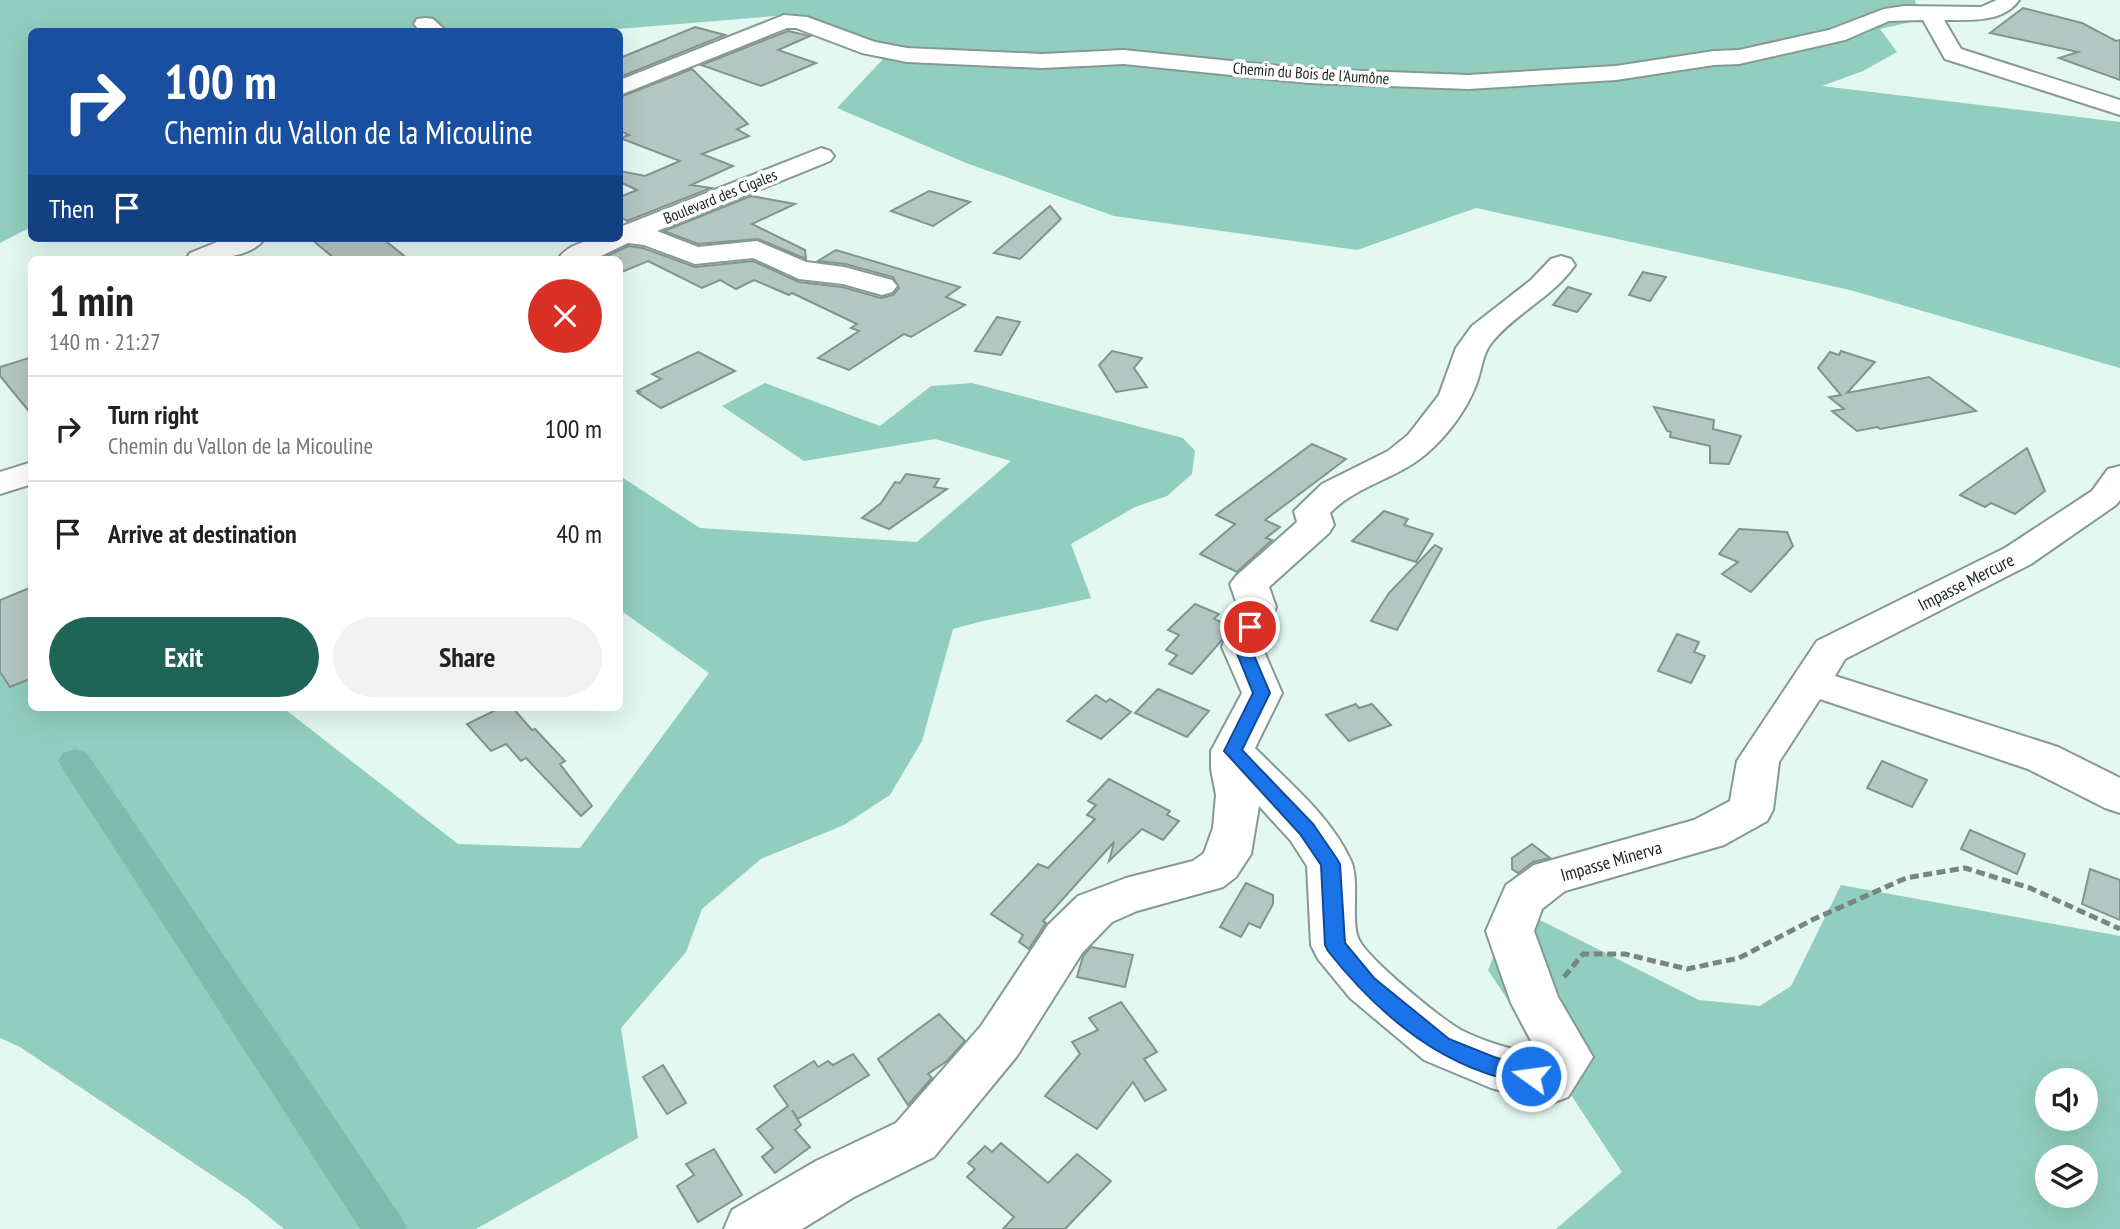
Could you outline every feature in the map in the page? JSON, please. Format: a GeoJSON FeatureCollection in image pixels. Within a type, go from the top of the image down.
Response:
{"type":"FeatureCollection","features":[{"type":"Feature","properties":{"kind":"street","name":"Chemin du Bois de l'Aumône"},"geometry":{"type":"LineString","coordinates":[[623,85],[784,21],[799,22],[870,48],[907,55],[1042,61],[1124,57],[1309,76],[1468,82],[1616,73],[1714,58],[1739,57],[1824,39],[1884,15],[1904,12],[1981,13],[2000,8],[2009,0]]}},
{"type":"Feature","properties":{"kind":"street"},"geometry":{"type":"LineString","coordinates":[[1930,14],[1953,54],[2120,108]]}},
{"type":"Feature","properties":{"kind":"street","name":"Boulevard des Cigales"},"geometry":{"type":"LineString","coordinates":[[623,235],[821,156]]}},
{"type":"Feature","properties":{"kind":"street"},"geometry":{"type":"LineString","coordinates":[[623,236],[650,238],[695,256],[757,248],[799,270],[844,276],[881,286]]}},
{"type":"Feature","properties":{"kind":"street"},"geometry":{"type":"LineString","coordinates":[[207,256],[241,242]]}},
{"type":"Feature","properties":{"kind":"street","name":"Boulevard des Cigales"},"geometry":{"type":"LineString","coordinates":[[578,256],[607,242]]}},
{"type":"Feature","properties":{"kind":"street"},"geometry":{"type":"LineString","coordinates":[[752,1229],[835,1179],[915,1140],[999,1041],[1065,939],[1095,909],[1126,896],[1207,875],[1220,866],[1228,854],[1235,828],[1238,795],[1232,769],[1232,751],[1262,693],[1242,646],[1257,607],[1249,584],[1316,525],[1312,511],[1324,497],[1341,485],[1358,479],[1412,449],[1433,428],[1464,376],[1473,345],[1505,313],[1550,279],[1561,265]]}},
{"type":"Feature","properties":{"kind":"street"},"geometry":{"type":"LineString","coordinates":[[0,484],[28,474]]}},
{"type":"Feature","properties":{"kind":"street","name":"Impasse Mercure"},"geometry":{"type":"LineString","coordinates":[[1811,682],[1831,650],[2018,556],[2104,498],[2120,476]]}},
{"type":"Feature","properties":{"kind":"street"},"geometry":{"type":"LineString","coordinates":[[1811,682],[2043,758],[2120,797]]}},
{"type":"Feature","properties":{"kind":"street","name":"Impasse Minerva"},"geometry":{"type":"LineString","coordinates":[[1232,751],[1307,829],[1330,864],[1335,945],[1367,984],[1442,1045],[1491,1066],[1550,1081],[1567,1057],[1536,1003],[1510,931],[1522,898],[1550,878],[1708,833],[1751,810],[1758,761],[1811,682]]}},
{"type":"Feature","properties":{"kind":"path"},"geometry":{"type":"LineString","coordinates":[[1536,1003],[1552,991],[1583,954],[1625,954],[1687,969],[1739,958],[1814,919],[1906,878],[1965,868],[2030,888],[2120,929]]}},
{"type":"Feature","properties":{"kind":"green space"},"geometry":{"type":"Polygon","coordinates":[[[0,0],[1915,0],[1920,20],[1880,29],[1897,52],[1863,71],[1822,86],[2120,122],[2120,368],[1850,290],[1476,208],[1357,250],[1114,216],[966,163],[837,108],[885,57],[830,29],[787,15],[623,29],[28,28],[28,229],[0,243],[0,0]]]}},
{"type":"Feature","properties":{"kind":"green space"},"geometry":{"type":"Polygon","coordinates":[[[765,383],[880,426],[931,386],[972,383],[1183,438],[1195,451],[1192,474],[1167,496],[1135,507],[1071,544],[1091,598],[953,629],[922,741],[890,795],[844,825],[761,859],[702,909],[686,952],[621,1028],[638,1138],[476,1229],[284,1229],[246,1198],[20,1047],[0,1038],[0,656],[28,648],[28,711],[287,711],[458,844],[580,848],[709,673],[623,612],[623,478],[700,528],[917,542],[1011,461],[935,439],[804,461],[722,406],[765,383]]]}},
{"type":"Feature","properties":{"kind":"green space"},"geometry":{"type":"Polygon","coordinates":[[[1841,885],[2120,936],[2120,1229],[1556,1229],[1622,1172],[1488,970],[1503,934],[1536,918],[1699,1000],[1760,1006],[1791,986],[1841,885]]]}},
{"type":"Feature","properties":{"kind":"building"},"geometry":{"type":"Polygon","coordinates":[[[2023,8],[2082,23],[2116,41],[2120,40],[2120,80],[2059,58],[2078,52],[1990,33],[2023,8]]]}},
{"type":"Feature","properties":{"kind":"building"},"geometry":{"type":"Polygon","coordinates":[[[695,27],[725,35],[623,76],[623,57],[695,27]]]}},
{"type":"Feature","properties":{"kind":"building"},"geometry":{"type":"Polygon","coordinates":[[[788,31],[810,36],[778,50],[816,63],[761,86],[701,65],[788,31]]]}},
{"type":"Feature","properties":{"kind":"building"},"geometry":{"type":"Polygon","coordinates":[[[692,69],[748,124],[737,129],[749,136],[702,154],[733,166],[691,185],[711,188],[627,221],[623,219],[623,196],[637,190],[623,183],[623,172],[645,176],[680,161],[623,139],[629,135],[623,132],[623,96],[692,69]]]}},
{"type":"Feature","properties":{"kind":"building"},"geometry":{"type":"Polygon","coordinates":[[[929,191],[970,202],[933,226],[891,211],[929,191]]]}},
{"type":"Feature","properties":{"kind":"building"},"geometry":{"type":"Polygon","coordinates":[[[751,196],[795,204],[752,224],[805,250],[806,259],[758,239],[698,244],[664,231],[751,196]]]}},
{"type":"Feature","properties":{"kind":"building"},"geometry":{"type":"Polygon","coordinates":[[[1050,206],[1061,219],[1020,259],[994,253],[1050,206]]]}},
{"type":"Feature","properties":{"kind":"building"},"geometry":{"type":"Polygon","coordinates":[[[315,242],[387,242],[404,256],[331,256],[315,242]]]}},
{"type":"Feature","properties":{"kind":"building"},"geometry":{"type":"Polygon","coordinates":[[[628,246],[643,248],[695,267],[753,261],[799,282],[842,287],[881,298],[893,295],[899,288],[893,277],[845,264],[818,261],[836,250],[960,287],[946,297],[965,305],[911,337],[904,334],[849,370],[818,358],[859,331],[851,328],[857,324],[792,293],[789,295],[754,280],[736,289],[720,280],[702,288],[648,261],[623,272],[623,256],[607,256],[628,246]]]}},
{"type":"Feature","properties":{"kind":"building"},"geometry":{"type":"Polygon","coordinates":[[[1643,272],[1666,277],[1650,301],[1629,295],[1643,272]]]}},
{"type":"Feature","properties":{"kind":"building"},"geometry":{"type":"Polygon","coordinates":[[[1568,287],[1591,294],[1577,312],[1553,305],[1568,287]]]}},
{"type":"Feature","properties":{"kind":"building"},"geometry":{"type":"Polygon","coordinates":[[[997,317],[1020,322],[1001,355],[975,351],[997,317]]]}},
{"type":"Feature","properties":{"kind":"building"},"geometry":{"type":"Polygon","coordinates":[[[1112,351],[1142,358],[1134,368],[1147,387],[1116,392],[1099,365],[1112,351]]]}},
{"type":"Feature","properties":{"kind":"building"},"geometry":{"type":"Polygon","coordinates":[[[1841,351],[1875,362],[1847,393],[1929,377],[1976,411],[1857,431],[1832,411],[1844,409],[1829,397],[1841,395],[1818,368],[1830,352],[1839,355],[1841,351]]]}},
{"type":"Feature","properties":{"kind":"building"},"geometry":{"type":"Polygon","coordinates":[[[698,352],[735,371],[661,408],[638,393],[640,392],[637,391],[661,379],[652,374],[698,352]]]}},
{"type":"Feature","properties":{"kind":"building"},"geometry":{"type":"Polygon","coordinates":[[[28,358],[28,410],[0,376],[0,367],[28,358]]]}},
{"type":"Feature","properties":{"kind":"building"},"geometry":{"type":"Polygon","coordinates":[[[1654,407],[1714,420],[1713,429],[1741,436],[1729,464],[1710,463],[1710,446],[1670,437],[1671,432],[1667,431],[1654,407]]]}},
{"type":"Feature","properties":{"kind":"building"},"geometry":{"type":"Polygon","coordinates":[[[1312,444],[1346,459],[1265,520],[1280,527],[1266,538],[1272,540],[1237,572],[1200,554],[1235,524],[1216,515],[1312,444]]]}},
{"type":"Feature","properties":{"kind":"building"},"geometry":{"type":"Polygon","coordinates":[[[2027,448],[2045,491],[2015,514],[1991,503],[1985,507],[1960,495],[2027,448]]]}},
{"type":"Feature","properties":{"kind":"building"},"geometry":{"type":"Polygon","coordinates":[[[906,474],[939,479],[934,487],[947,489],[889,529],[862,518],[881,503],[895,482],[900,483],[906,474]]]}},
{"type":"Feature","properties":{"kind":"building"},"geometry":{"type":"Polygon","coordinates":[[[1384,511],[1408,519],[1404,525],[1433,534],[1416,562],[1352,541],[1384,511]]]}},
{"type":"Feature","properties":{"kind":"building"},"geometry":{"type":"Polygon","coordinates":[[[1739,529],[1787,532],[1793,546],[1751,592],[1722,574],[1738,562],[1719,554],[1739,529]]]}},
{"type":"Feature","properties":{"kind":"building"},"geometry":{"type":"Polygon","coordinates":[[[1435,545],[1442,549],[1397,630],[1371,621],[1389,593],[1435,545]]]}},
{"type":"Feature","properties":{"kind":"building"},"geometry":{"type":"Polygon","coordinates":[[[28,589],[28,680],[10,687],[0,672],[0,600],[28,589]]]}},
{"type":"Feature","properties":{"kind":"building"},"geometry":{"type":"Polygon","coordinates":[[[1195,604],[1219,614],[1214,619],[1228,625],[1223,639],[1192,674],[1169,664],[1177,655],[1166,650],[1179,635],[1168,630],[1195,604]]]}},
{"type":"Feature","properties":{"kind":"building"},"geometry":{"type":"Polygon","coordinates":[[[1677,634],[1699,642],[1694,652],[1705,656],[1691,683],[1658,671],[1677,634]]]}},
{"type":"Feature","properties":{"kind":"building"},"geometry":{"type":"Polygon","coordinates":[[[1158,689],[1209,711],[1187,737],[1135,713],[1158,689]]]}},
{"type":"Feature","properties":{"kind":"building"},"geometry":{"type":"Polygon","coordinates":[[[1096,695],[1106,702],[1110,699],[1131,712],[1101,739],[1067,721],[1096,695]]]}},
{"type":"Feature","properties":{"kind":"building"},"geometry":{"type":"Polygon","coordinates":[[[1356,704],[1359,708],[1372,704],[1391,725],[1349,741],[1326,715],[1356,704]]]}},
{"type":"Feature","properties":{"kind":"building"},"geometry":{"type":"Polygon","coordinates":[[[494,711],[515,711],[565,761],[560,764],[592,806],[581,816],[526,758],[521,761],[506,744],[491,751],[467,724],[494,711]]]}},
{"type":"Feature","properties":{"kind":"building"},"geometry":{"type":"Polygon","coordinates":[[[1882,761],[1927,780],[1912,807],[1867,788],[1882,761]]]}},
{"type":"Feature","properties":{"kind":"building"},"geometry":{"type":"Polygon","coordinates":[[[1109,779],[1170,811],[1167,815],[1179,821],[1163,840],[1142,829],[1109,861],[1114,842],[1043,921],[1046,923],[1029,949],[1019,942],[1023,935],[991,914],[1038,864],[1048,868],[1095,819],[1087,815],[1096,805],[1088,801],[1109,779]]]}},
{"type":"Feature","properties":{"kind":"building"},"geometry":{"type":"Polygon","coordinates":[[[1970,830],[2025,854],[2017,874],[1961,849],[1970,830]]]}},
{"type":"Feature","properties":{"kind":"building"},"geometry":{"type":"Polygon","coordinates":[[[1532,844],[1550,858],[1533,862],[1518,873],[1512,869],[1512,858],[1532,844]]]}},
{"type":"Feature","properties":{"kind":"building"},"geometry":{"type":"Polygon","coordinates":[[[2090,869],[2120,880],[2120,920],[2082,904],[2090,869]]]}},
{"type":"Feature","properties":{"kind":"building"},"geometry":{"type":"Polygon","coordinates":[[[1246,883],[1273,895],[1273,904],[1260,928],[1249,923],[1241,937],[1220,927],[1246,883]]]}},
{"type":"Feature","properties":{"kind":"building"},"geometry":{"type":"Polygon","coordinates":[[[1091,947],[1133,955],[1125,987],[1077,977],[1083,956],[1091,947]]]}},
{"type":"Feature","properties":{"kind":"building"},"geometry":{"type":"Polygon","coordinates":[[[1121,1002],[1157,1052],[1144,1059],[1166,1090],[1145,1101],[1133,1082],[1097,1129],[1045,1096],[1080,1054],[1072,1042],[1098,1030],[1089,1018],[1121,1002]]]}},
{"type":"Feature","properties":{"kind":"building"},"geometry":{"type":"Polygon","coordinates":[[[939,1014],[965,1041],[947,1061],[928,1074],[932,1078],[908,1105],[878,1059],[939,1014]]]}},
{"type":"Feature","properties":{"kind":"building"},"geometry":{"type":"Polygon","coordinates":[[[853,1054],[869,1075],[798,1119],[792,1110],[801,1125],[795,1130],[810,1147],[775,1173],[762,1157],[773,1148],[757,1129],[788,1106],[774,1086],[814,1061],[818,1067],[828,1061],[833,1065],[853,1054]]]}},
{"type":"Feature","properties":{"kind":"building"},"geometry":{"type":"Polygon","coordinates":[[[663,1065],[686,1103],[667,1114],[643,1077],[663,1065]]]}},
{"type":"Feature","properties":{"kind":"building"},"geometry":{"type":"Polygon","coordinates":[[[1001,1143],[1048,1183],[1077,1154],[1111,1181],[1065,1229],[1003,1229],[1014,1217],[967,1177],[975,1169],[968,1163],[985,1146],[992,1152],[1001,1143]]]}},
{"type":"Feature","properties":{"kind":"building"},"geometry":{"type":"Polygon","coordinates":[[[714,1149],[742,1195],[698,1222],[677,1186],[694,1175],[686,1164],[714,1149]]]}},
{"type":"Feature","properties":{"kind":"waterway"},"geometry":{"type":"LineString","coordinates":[[75,761],[385,1229]]}},
{"type":"Feature","properties":{"kind":"route"},"geometry":{"type":"LineString","coordinates":[[1250,627],[1242,646],[1262,693],[1232,751],[1307,829],[1330,864],[1335,945],[1367,984],[1442,1045],[1491,1066],[1531,1076]]}}]}
